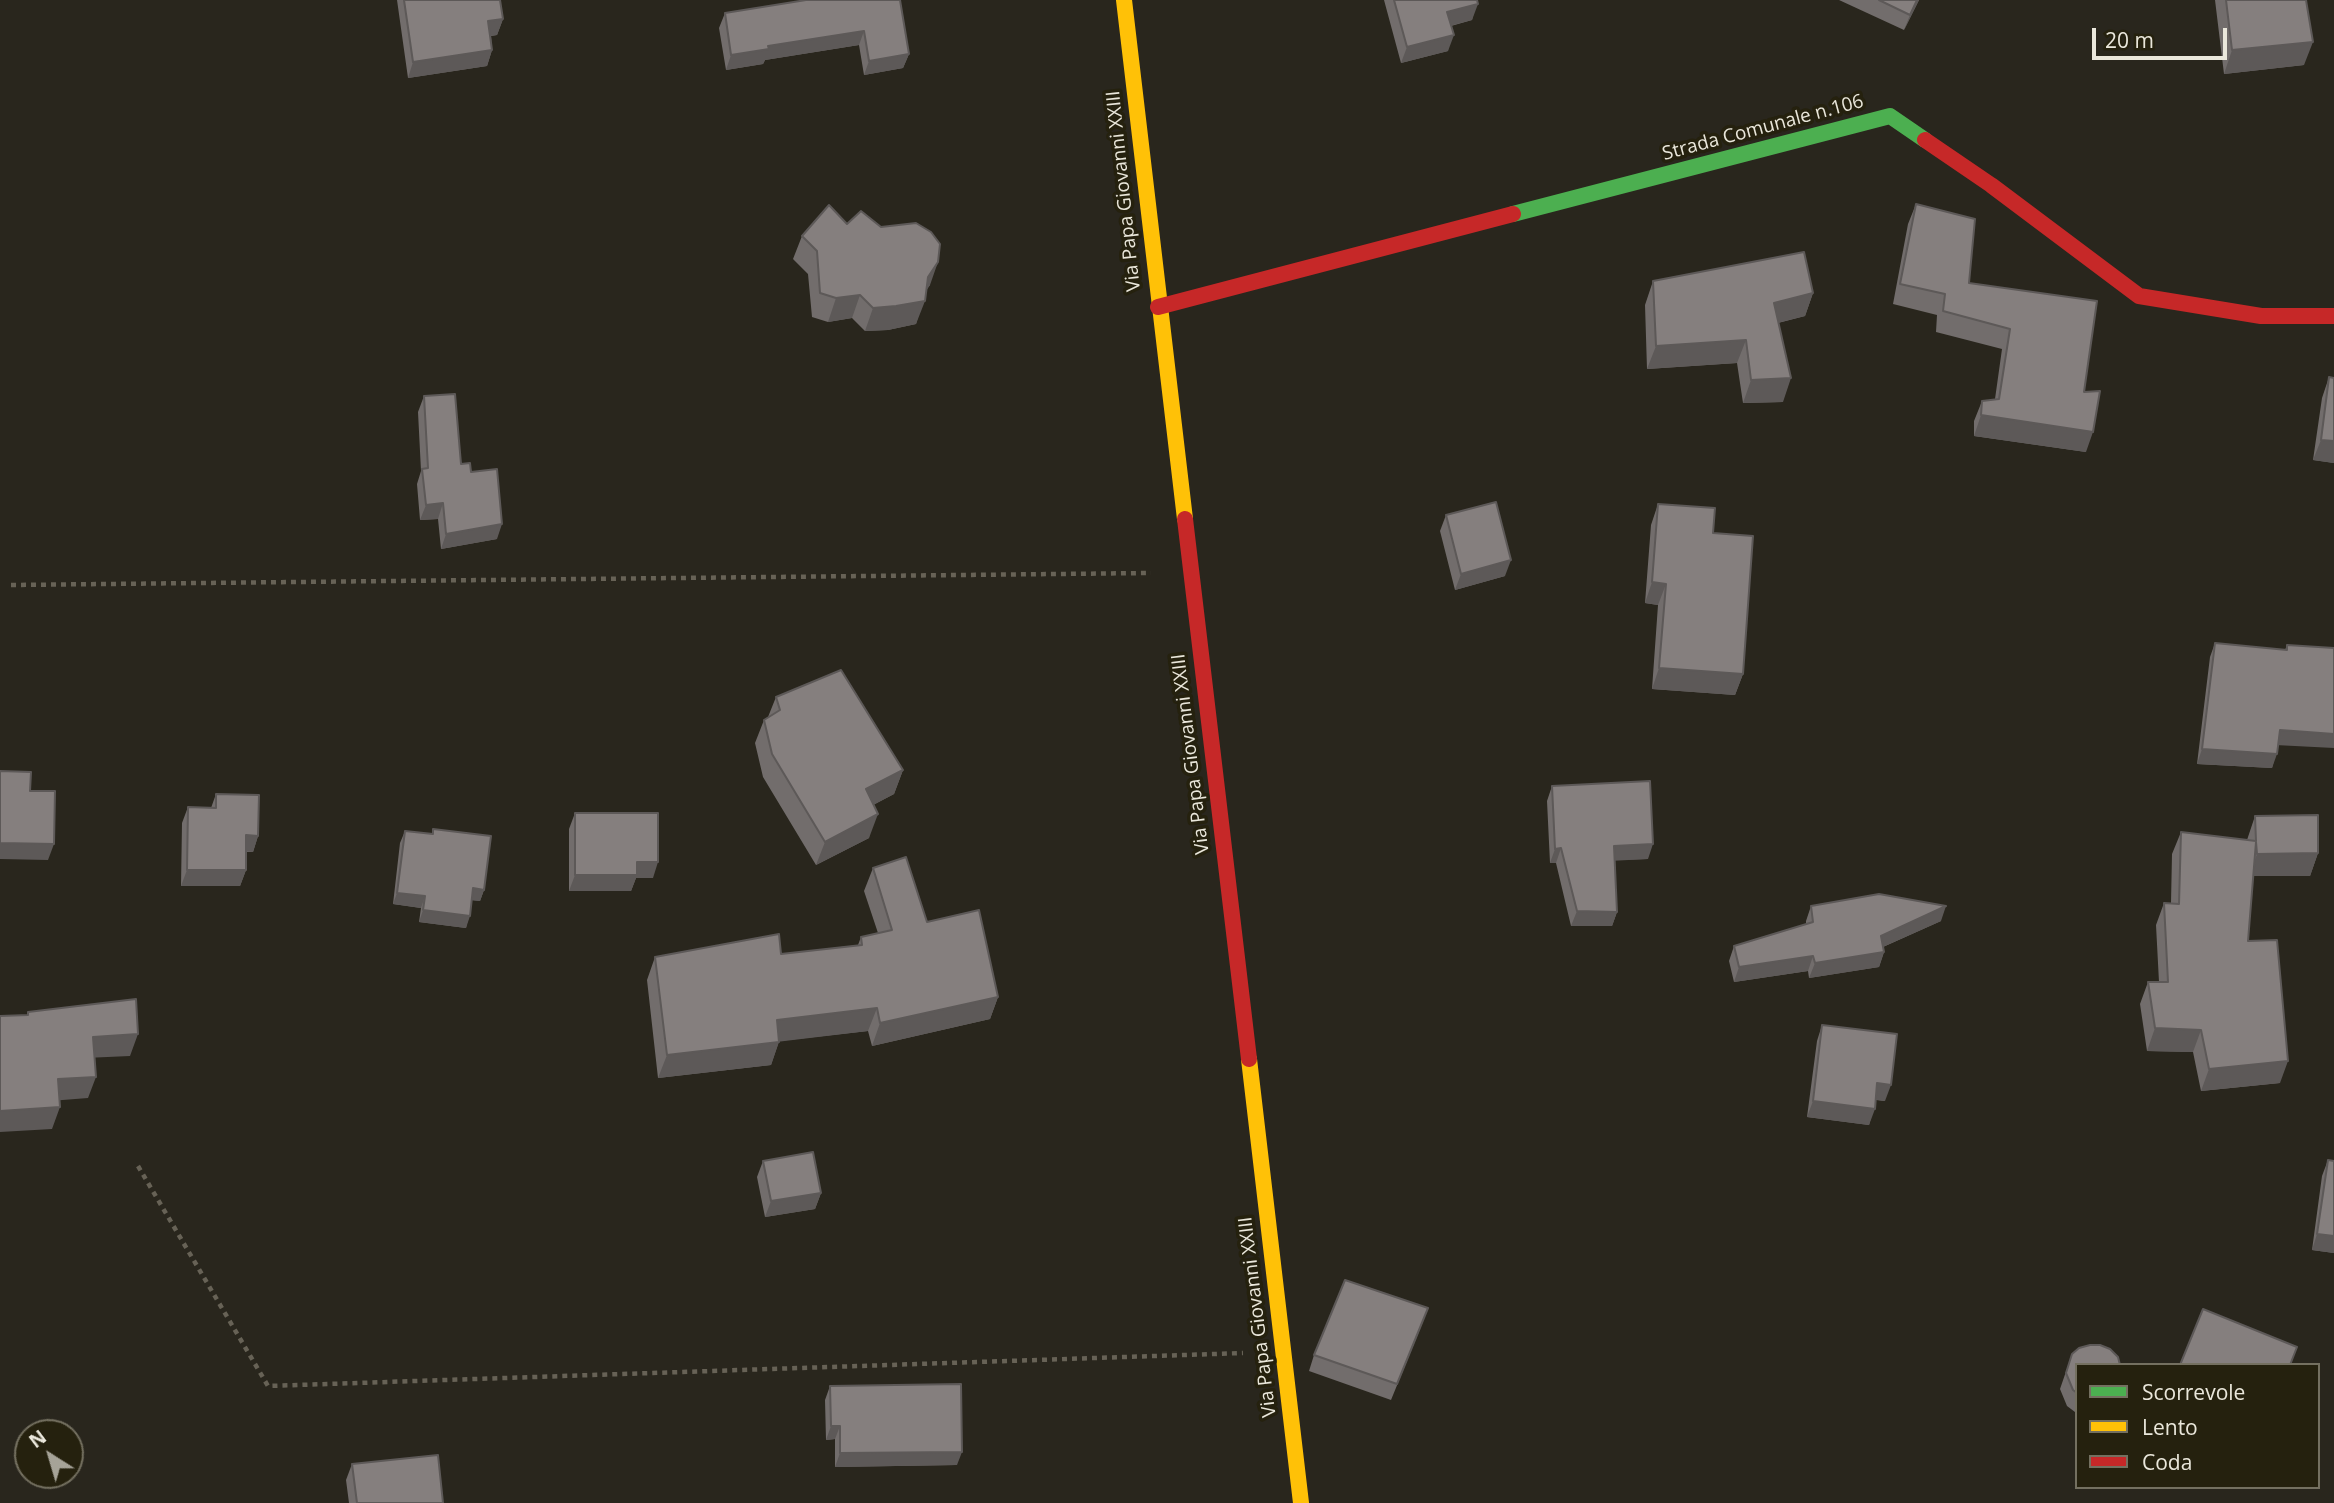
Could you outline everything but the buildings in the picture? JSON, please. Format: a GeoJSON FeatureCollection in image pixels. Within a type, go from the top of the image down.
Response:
{"type":"FeatureCollection","features":[{"type":"Feature","properties":{"kind":"main road","name":"Via Papa Giovanni XXIII"},"geometry":{"type":"LineString","coordinates":[[1124,0],[1158,307],[1301,1503]]}},
{"type":"Feature","properties":{"kind":"main road","name":"Strada Comunale n.106"},"geometry":{"type":"LineString","coordinates":[[1158,307],[1890,116],[1991,185],[2139,296],[2261,316],[2334,316]]}},
{"type":"Feature","properties":{"kind":"path"},"geometry":{"type":"LineString","coordinates":[[11,585],[1190,572]]}},
{"type":"Feature","properties":{"kind":"path"},"geometry":{"type":"LineString","coordinates":[[138,1166],[268,1386],[1283,1351]]}},
{"type":"Feature","properties":{"kind":"traffic: fast"},"geometry":{"type":"LineString","coordinates":[[1513,214],[1890,116],[1925,140]]}},
{"type":"Feature","properties":{"kind":"traffic: slow"},"geometry":{"type":"LineString","coordinates":[[1124,0],[1185,519]]}},
{"type":"Feature","properties":{"kind":"traffic: slow"},"geometry":{"type":"LineString","coordinates":[[1249,1059],[1301,1503]]}},
{"type":"Feature","properties":{"kind":"traffic: jam"},"geometry":{"type":"LineString","coordinates":[[1925,140],[1991,185],[2139,296],[2261,316],[2334,316]]}},
{"type":"Feature","properties":{"kind":"traffic: jam"},"geometry":{"type":"LineString","coordinates":[[1158,307],[1513,214]]}},
{"type":"Feature","properties":{"kind":"traffic: jam"},"geometry":{"type":"LineString","coordinates":[[1185,519],[1249,1059]]}}]}
